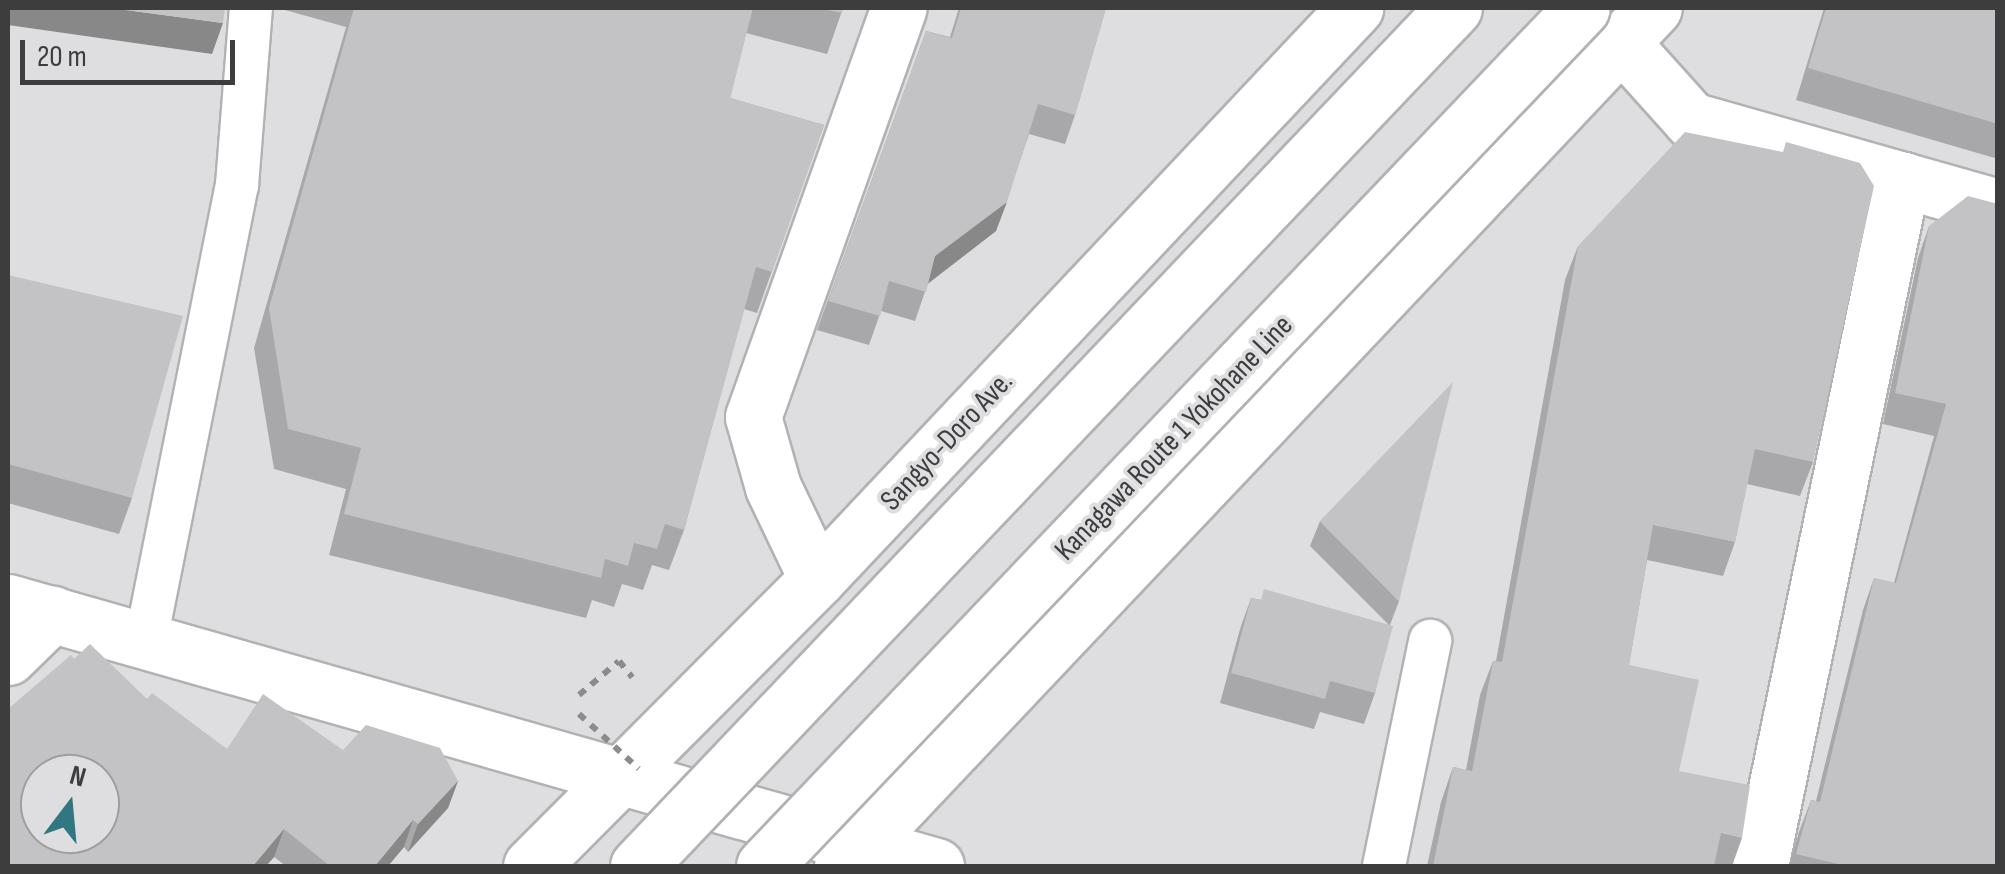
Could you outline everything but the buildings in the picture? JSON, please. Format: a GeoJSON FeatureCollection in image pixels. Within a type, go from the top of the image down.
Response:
{"type":"FeatureCollection","features":[{"type":"Feature","properties":{"kind":"main road"},"geometry":{"type":"LineString","coordinates":[[817,579],[774,488],[753,417],[898,8]]}},
{"type":"Feature","properties":{"kind":"main road","name":"Sangyo-Doro Ave."},"geometry":{"type":"LineString","coordinates":[[531,866],[817,579],[1356,8]]}},
{"type":"Feature","properties":{"kind":"main road"},"geometry":{"type":"LineString","coordinates":[[638,866],[1454,8]]}},
{"type":"Feature","properties":{"kind":"main road","name":"Kanagawa Route 1 Yokohane Line"},"geometry":{"type":"LineString","coordinates":[[764,866],[1582,8]]}},
{"type":"Feature","properties":{"kind":"main road"},"geometry":{"type":"LineString","coordinates":[[852,856],[1638,25],[1691,120],[1998,207]]}},
{"type":"Feature","properties":{"kind":"main road"},"geometry":{"type":"LineString","coordinates":[[1760,866],[1902,180]]}},
{"type":"Feature","properties":{"kind":"main road"},"geometry":{"type":"LineString","coordinates":[[8,656],[30,608],[616,778],[852,856],[936,866]]}},
{"type":"Feature","properties":{"kind":"lane"},"geometry":{"type":"LineString","coordinates":[[146,640],[164,571],[236,184],[250,8]]}},
{"type":"Feature","properties":{"kind":"lane"},"geometry":{"type":"LineString","coordinates":[[1384,866],[1430,641]]}},
{"type":"Feature","properties":{"kind":"path"},"geometry":{"type":"LineString","coordinates":[[568,704],[619,662]]}}]}
